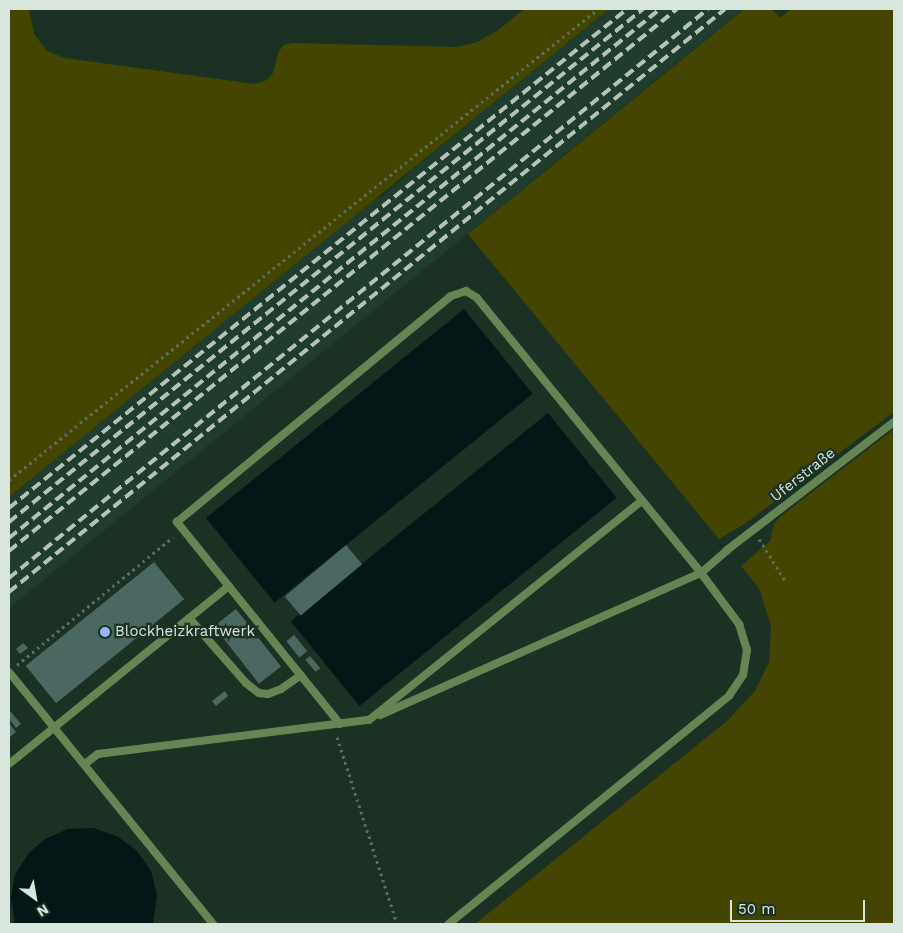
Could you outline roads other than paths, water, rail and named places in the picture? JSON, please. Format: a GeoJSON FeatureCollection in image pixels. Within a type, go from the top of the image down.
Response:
{"type":"FeatureCollection","features":[{"type":"Feature","properties":{"kind":"lane"},"geometry":{"type":"LineString","coordinates":[[337,724],[301,675],[177,522],[452,296],[466,291],[477,298],[701,573],[739,624],[747,650],[743,675],[729,696],[448,924]]}},
{"type":"Feature","properties":{"kind":"lane","name":"Uferstraße"},"geometry":{"type":"LineString","coordinates":[[369,720],[701,573],[727,550],[894,422]]}},
{"type":"Feature","properties":{"kind":"lane"},"geometry":{"type":"LineString","coordinates":[[85,764],[98,754],[369,720],[641,501]]}},
{"type":"Feature","properties":{"kind":"lane"},"geometry":{"type":"LineString","coordinates":[[9,764],[229,586]]}},
{"type":"Feature","properties":{"kind":"lane"},"geometry":{"type":"LineString","coordinates":[[189,618],[246,683],[259,694],[268,694],[281,689],[301,675]]}},
{"type":"Feature","properties":{"kind":"lane"},"geometry":{"type":"LineString","coordinates":[[9,672],[213,924]]}},
{"type":"Feature","properties":{"kind":"railway"},"geometry":{"type":"LineString","coordinates":[[9,508],[627,9]]}},
{"type":"Feature","properties":{"kind":"railway"},"geometry":{"type":"LineString","coordinates":[[9,522],[643,9]]}},
{"type":"Feature","properties":{"kind":"railway"},"geometry":{"type":"LineString","coordinates":[[9,538],[660,9]]}},
{"type":"Feature","properties":{"kind":"railway"},"geometry":{"type":"LineString","coordinates":[[9,551],[677,9]]}},
{"type":"Feature","properties":{"kind":"railway"},"geometry":{"type":"LineString","coordinates":[[9,578],[708,9]]}},
{"type":"Feature","properties":{"kind":"railway"},"geometry":{"type":"LineString","coordinates":[[9,592],[725,9]]}},
{"type":"Feature","properties":{"kind":"place","name":"Blockheizkraftwerk"},"geometry":{"type":"Point","coordinates":[105,632]}}]}
